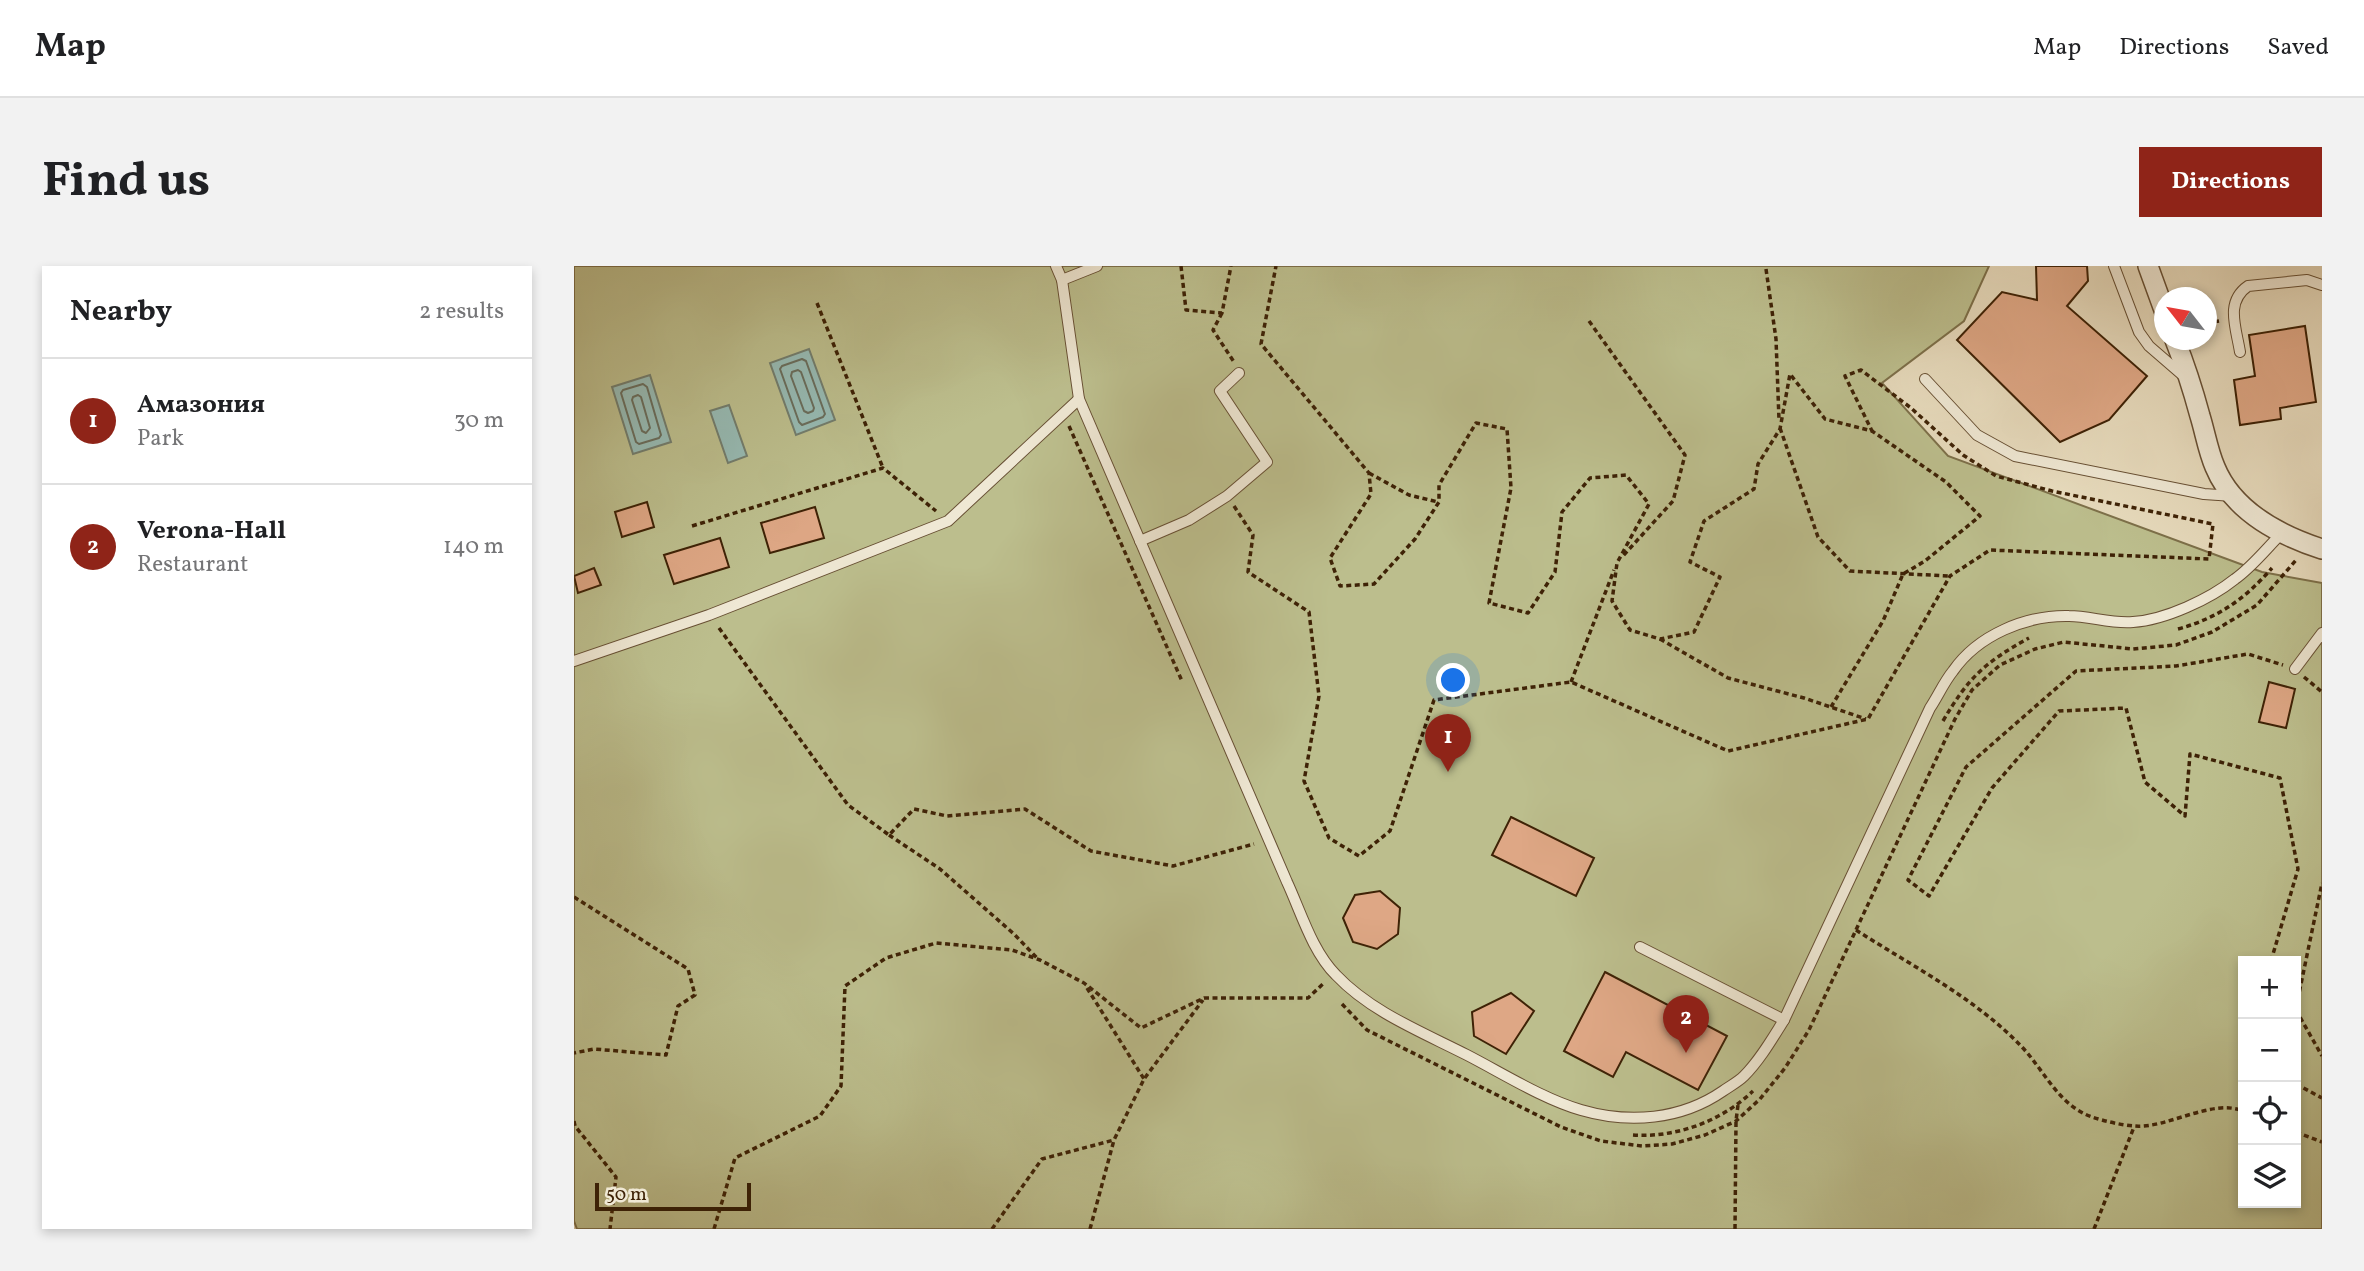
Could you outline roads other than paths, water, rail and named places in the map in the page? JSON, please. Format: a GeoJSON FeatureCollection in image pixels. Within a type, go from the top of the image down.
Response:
{"type":"FeatureCollection","features":[{"type":"Feature","properties":{"kind":"street"},"geometry":{"type":"LineString","coordinates":[[2148,266],[2156,287]]}},
{"type":"Feature","properties":{"kind":"street"},"geometry":{"type":"LineString","coordinates":[[2179,350],[2215,468],[2233,496],[2249,512],[2289,537],[2322,548]]}},
{"type":"Feature","properties":{"kind":"lane"},"geometry":{"type":"LineString","coordinates":[[1056,266],[1062,281],[1079,399],[1317,949],[1334,974],[1360,998],[1406,1024],[1568,1105],[1617,1118],[1667,1116],[1710,1100],[1743,1077],[1768,1045],[1784,1020],[1930,708],[1953,670],[1977,645],[2019,624],[2044,616],[2133,622],[2169,614],[2213,594],[2289,537]]}},
{"type":"Feature","properties":{"kind":"lane"},"geometry":{"type":"LineString","coordinates":[[1062,281],[1097,266]]}},
{"type":"Feature","properties":{"kind":"lane"},"geometry":{"type":"LineString","coordinates":[[2114,266],[2139,332],[2149,346],[2191,383]]}},
{"type":"Feature","properties":{"kind":"lane"},"geometry":{"type":"LineString","coordinates":[[2240,352],[2233,307],[2235,299],[2248,285],[2306,280],[2322,285]]}},
{"type":"Feature","properties":{"kind":"lane"},"geometry":{"type":"LineString","coordinates":[[1140,541],[1189,520],[1227,496],[1267,462],[1220,391],[1239,373]]}},
{"type":"Feature","properties":{"kind":"lane"},"geometry":{"type":"LineString","coordinates":[[1925,379],[1977,435],[2015,456],[2204,494],[2233,496]]}},
{"type":"Feature","properties":{"kind":"lane"},"geometry":{"type":"LineString","coordinates":[[574,661],[709,615],[948,521],[1079,399]]}},
{"type":"Feature","properties":{"kind":"lane"},"geometry":{"type":"LineString","coordinates":[[2295,670],[2322,633]]}},
{"type":"Feature","properties":{"kind":"lane"},"geometry":{"type":"LineString","coordinates":[[1640,947],[1784,1020]]}},
{"type":"Feature","properties":{"kind":"water"},"geometry":{"type":"Polygon","coordinates":[[[809,349],[835,420],[796,435],[770,363],[809,349]]]}},
{"type":"Feature","properties":{"kind":"water"},"geometry":{"type":"Polygon","coordinates":[[[650,375],[671,442],[633,454],[612,387],[650,375]]]}},
{"type":"Feature","properties":{"kind":"water"},"geometry":{"type":"Polygon","coordinates":[[[729,405],[747,456],[728,463],[710,411],[729,405]]]}},
{"type":"Feature","properties":{"kind":"place","name":"Амазония"},"geometry":{"type":"Point","coordinates":[1448,772]}},
{"type":"Feature","properties":{"kind":"place","name":"Verona-Hall"},"geometry":{"type":"Point","coordinates":[1686,1053]}}]}
